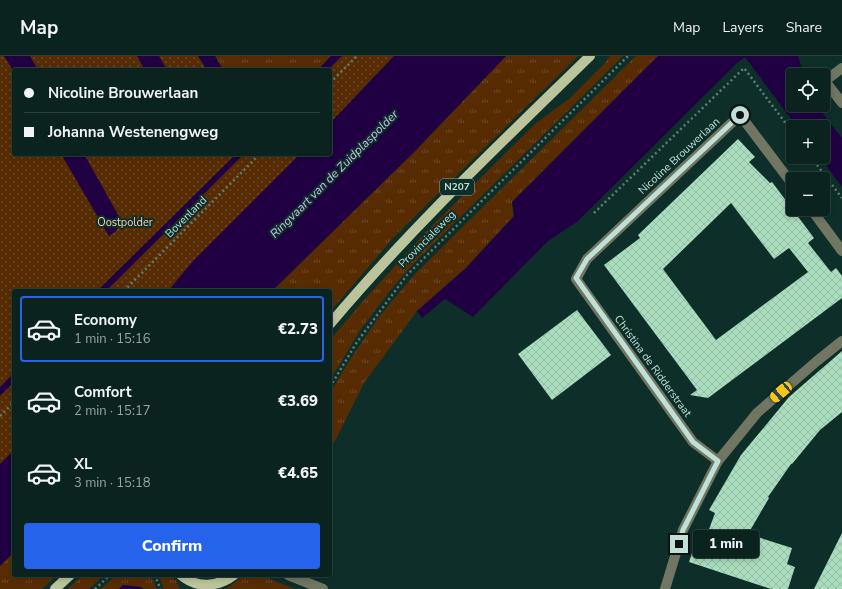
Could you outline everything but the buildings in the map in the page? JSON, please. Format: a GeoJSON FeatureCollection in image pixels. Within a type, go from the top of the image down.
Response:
{"type":"FeatureCollection","features":[{"type":"Feature","properties":{"kind":"main road","name":"Provincialeweg"},"geometry":{"type":"LineString","coordinates":[[332,322],[367,280],[404,240],[590,56]]}},
{"type":"Feature","properties":{"kind":"main road"},"geometry":{"type":"LineString","coordinates":[[55,589],[68,577]]}},
{"type":"Feature","properties":{"kind":"main road"},"geometry":{"type":"LineString","coordinates":[[184,577],[190,585],[206,585],[214,587],[232,577]]}},
{"type":"Feature","properties":{"kind":"street"},"geometry":{"type":"LineString","coordinates":[[842,68],[825,80],[842,103]]}},
{"type":"Feature","properties":{"kind":"street","name":"Nicoline Brouwerlaan"},"geometry":{"type":"LineString","coordinates":[[576,278],[587,259],[740,115],[786,176]]}},
{"type":"Feature","properties":{"kind":"street"},"geometry":{"type":"LineString","coordinates":[[816,216],[842,251]]}},
{"type":"Feature","properties":{"kind":"street","name":"Christina de Ridderstraat"},"geometry":{"type":"LineString","coordinates":[[576,278],[693,442],[718,461]]}},
{"type":"Feature","properties":{"kind":"street"},"geometry":{"type":"LineString","coordinates":[[665,589],[683,530],[718,461],[757,413],[816,361],[842,341]]}},
{"type":"Feature","properties":{"kind":"street"},"geometry":{"type":"LineString","coordinates":[[293,577],[323,589]]}},
{"type":"Feature","properties":{"kind":"path"},"geometry":{"type":"LineString","coordinates":[[332,81],[357,56]]}},
{"type":"Feature","properties":{"kind":"path","name":"Provincialeweg"},"geometry":{"type":"LineString","coordinates":[[332,384],[357,342],[407,275],[628,56]]}},
{"type":"Feature","properties":{"kind":"path"},"geometry":{"type":"LineString","coordinates":[[594,213],[744,68],[786,124]]}},
{"type":"Feature","properties":{"kind":"path","name":"Bovenland"},"geometry":{"type":"LineString","coordinates":[[126,289],[258,156]]}},
{"type":"Feature","properties":{"kind":"path"},"geometry":{"type":"LineString","coordinates":[[816,164],[842,198]]}},
{"type":"Feature","properties":{"kind":"path"},"geometry":{"type":"LineString","coordinates":[[0,416],[12,404]]}},
{"type":"Feature","properties":{"kind":"path"},"geometry":{"type":"LineString","coordinates":[[95,589],[108,577]]}},
{"type":"Feature","properties":{"kind":"path"},"geometry":{"type":"LineString","coordinates":[[155,577],[160,589]]}},
{"type":"Feature","properties":{"kind":"green space","name":"Oostpolder"},"geometry":{"type":"Polygon","coordinates":[[[0,56],[211,56],[218,68],[12,68],[12,156],[317,156],[185,289],[12,289],[12,462],[0,474],[0,56]]]}},
{"type":"Feature","properties":{"kind":"green space"},"geometry":{"type":"Polygon","coordinates":[[[215,56],[331,56],[320,68],[222,68],[215,56]]]}},
{"type":"Feature","properties":{"kind":"green space"},"geometry":{"type":"Polygon","coordinates":[[[336,56],[416,56],[332,141],[332,68],[324,68],[336,56]]]}},
{"type":"Feature","properties":{"kind":"green space"},"geometry":{"type":"Polygon","coordinates":[[[506,56],[578,56],[393,238],[332,310],[332,289],[274,289],[414,152],[506,56]]]}},
{"type":"Feature","properties":{"kind":"green space"},"geometry":{"type":"Polygon","coordinates":[[[610,56],[623,56],[413,264],[389,292],[361,329],[332,377],[332,338],[364,300],[425,233],[536,123],[569,99],[605,63],[610,56]]]}},
{"type":"Feature","properties":{"kind":"green space"},"geometry":{"type":"Polygon","coordinates":[[[636,56],[658,56],[512,202],[514,216],[466,268],[417,311],[364,383],[332,447],[332,390],[349,361],[379,317],[413,276],[636,56]]]}},
{"type":"Feature","properties":{"kind":"green space"},"geometry":{"type":"Polygon","coordinates":[[[12,554],[12,577],[55,577],[42,589],[0,589],[0,566],[12,554]]]}},
{"type":"Feature","properties":{"kind":"green space"},"geometry":{"type":"Polygon","coordinates":[[[81,577],[102,577],[89,589],[68,589],[81,577]]]}},
{"type":"Feature","properties":{"kind":"green space"},"geometry":{"type":"Polygon","coordinates":[[[115,577],[151,577],[154,581],[156,589],[143,589],[141,587],[123,585],[119,589],[100,589],[115,577]]]}},
{"type":"Feature","properties":{"kind":"green space"},"geometry":{"type":"Polygon","coordinates":[[[159,577],[171,577],[174,580],[176,579],[180,589],[164,589],[159,577]]]}},
{"type":"Feature","properties":{"kind":"green space"},"geometry":{"type":"Polygon","coordinates":[[[265,577],[295,589],[226,589],[241,578],[265,577]]]}},
{"type":"Feature","properties":{"kind":"water"},"geometry":{"type":"Polygon","coordinates":[[[4,56],[30,56],[37,68],[12,68],[4,56]]]}},
{"type":"Feature","properties":{"kind":"water"},"geometry":{"type":"Polygon","coordinates":[[[137,56],[159,56],[166,68],[144,68],[137,56]]]}},
{"type":"Feature","properties":{"kind":"water"},"geometry":{"type":"Polygon","coordinates":[[[198,56],[215,56],[222,68],[206,68],[198,56]]]}},
{"type":"Feature","properties":{"kind":"water"},"geometry":{"type":"Polygon","coordinates":[[[331,56],[342,56],[330,68],[320,68],[331,56]]]}},
{"type":"Feature","properties":{"kind":"water","name":"Ringvaart van de Zuidplaspolder"},"geometry":{"type":"Polygon","coordinates":[[[394,56],[506,56],[414,152],[274,289],[170,289],[193,261],[298,156],[332,156],[332,121],[394,56]]]}},
{"type":"Feature","properties":{"kind":"water"},"geometry":{"type":"Polygon","coordinates":[[[658,56],[798,56],[802,68],[786,68],[786,112],[822,112],[828,120],[792,120],[745,57],[737,63],[578,221],[548,241],[473,317],[445,299],[422,318],[417,311],[466,268],[514,216],[512,202],[658,56]]]}},
{"type":"Feature","properties":{"kind":"water"},"geometry":{"type":"Polygon","coordinates":[[[830,123],[842,138],[842,187],[825,164],[830,164],[830,123]]]}},
{"type":"Feature","properties":{"kind":"water"},"geometry":{"type":"Polygon","coordinates":[[[62,156],[85,156],[121,220],[116,231],[109,236],[62,156]]]}},
{"type":"Feature","properties":{"kind":"water"},"geometry":{"type":"Polygon","coordinates":[[[234,156],[242,156],[108,289],[99,289],[234,156]]]}},
{"type":"Feature","properties":{"kind":"water"},"geometry":{"type":"Polygon","coordinates":[[[12,375],[12,384],[0,396],[0,387],[12,375]]]}},
{"type":"Feature","properties":{"kind":"water"},"geometry":{"type":"Polygon","coordinates":[[[12,452],[12,554],[0,566],[0,464],[12,452]]]}},
{"type":"Feature","properties":{"kind":"water"},"geometry":{"type":"Polygon","coordinates":[[[123,585],[141,587],[143,589],[119,589],[123,585]]]}},
{"type":"Feature","properties":{"kind":"route"},"geometry":{"type":"LineString","coordinates":[[679,544],[683,530],[718,461],[693,442],[576,278],[587,259],[740,115]]}}]}
